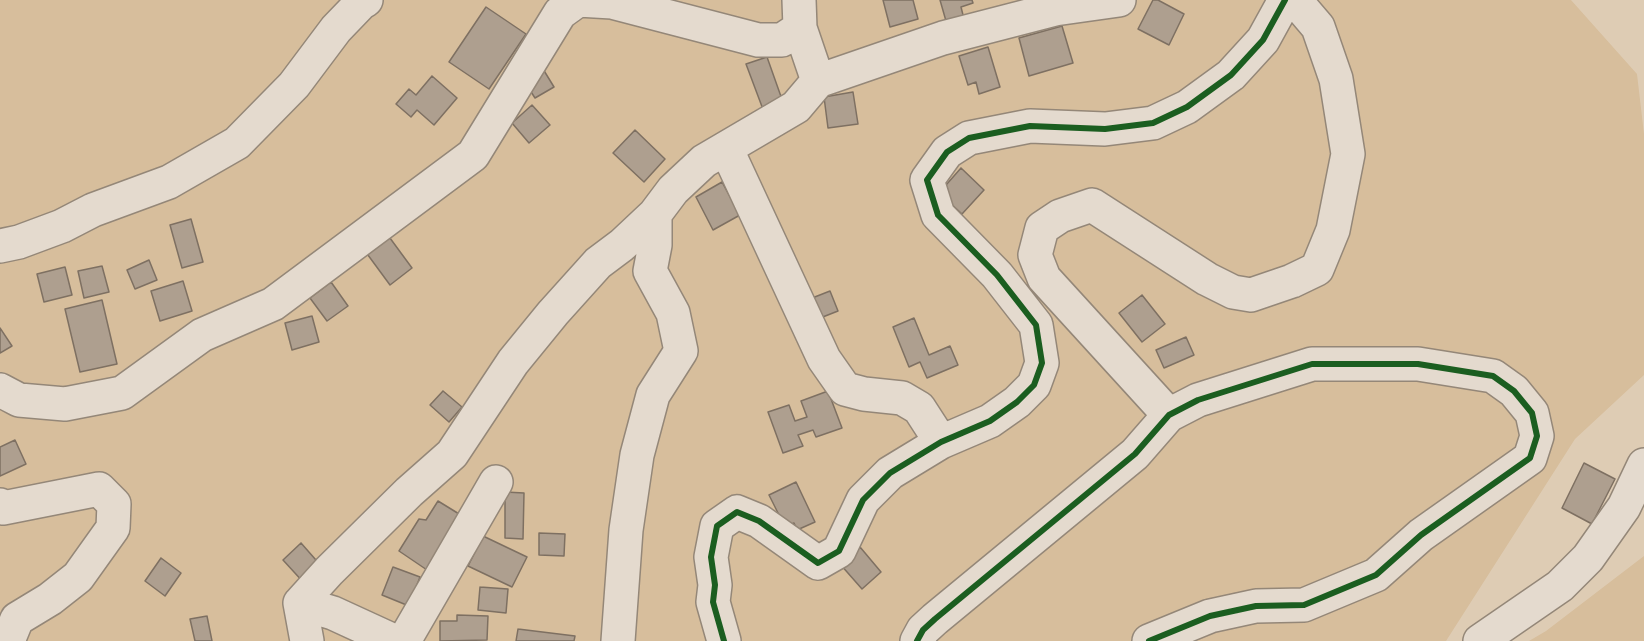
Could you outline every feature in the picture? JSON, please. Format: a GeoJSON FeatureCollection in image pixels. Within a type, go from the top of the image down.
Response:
{"type":"FeatureCollection","features":[{"type":"Feature","properties":{"kind":"street"},"geometry":{"type":"LineString","coordinates":[[0,246],[19,242],[62,226],[93,210],[168,182],[237,143],[294,85],[336,29],[366,0]]}},
{"type":"Feature","properties":{"kind":"street"},"geometry":{"type":"LineString","coordinates":[[0,390],[19,400],[65,404],[122,393],[202,335],[273,304],[473,154],[549,6],[578,0],[612,2],[758,40],[782,40],[799,14]]}},
{"type":"Feature","properties":{"kind":"street"},"geometry":{"type":"LineString","coordinates":[[300,603],[328,571],[452,453],[513,363],[553,313],[598,263],[622,245],[655,214],[673,190],[704,161],[796,107],[818,81],[943,38],[1054,5],[1119,0]]}},
{"type":"Feature","properties":{"kind":"street"},"geometry":{"type":"LineString","coordinates":[[724,641],[713,602],[715,585],[711,556],[717,526],[737,512],[759,521],[818,563],[839,551],[863,500],[890,473],[941,442],[990,421],[1017,402],[1034,385],[1042,363],[1036,325],[997,274],[938,215],[927,180],[947,152],[969,138],[1030,126],[1105,129],[1153,123],[1187,108],[1231,75],[1263,40],[1285,0]]}},
{"type":"Feature","properties":{"kind":"street"},"geometry":{"type":"LineString","coordinates":[[1169,415],[1044,278],[1035,255],[1042,228],[1060,216],[1092,205],[1207,279],[1233,292],[1251,295],[1292,281],[1317,269],[1333,230],[1348,154],[1336,80],[1318,27],[1295,0]]}},
{"type":"Feature","properties":{"kind":"street"},"geometry":{"type":"LineString","coordinates":[[799,14],[818,81]]}},
{"type":"Feature","properties":{"kind":"street"},"geometry":{"type":"LineString","coordinates":[[726,148],[824,359],[845,389],[864,394],[902,398],[919,408],[941,442]]}},
{"type":"Feature","properties":{"kind":"street"},"geometry":{"type":"LineString","coordinates":[[618,641],[626,530],[637,455],[653,395],[681,351],[673,313],[650,271],[655,245],[655,214]]}},
{"type":"Feature","properties":{"kind":"street"},"geometry":{"type":"LineString","coordinates":[[917,641],[923,630],[970,589],[1135,454],[1169,415],[1198,400],[1312,364],[1418,364],[1493,376],[1514,391],[1532,413],[1537,436],[1530,458],[1421,535],[1376,575],[1304,605],[1256,606],[1210,616],[1167,637]]}},
{"type":"Feature","properties":{"kind":"street"},"geometry":{"type":"LineString","coordinates":[[1480,641],[1560,586],[1588,558],[1624,507],[1644,465]]}},
{"type":"Feature","properties":{"kind":"street"},"geometry":{"type":"LineString","coordinates":[[404,641],[496,482]]}},
{"type":"Feature","properties":{"kind":"street"},"geometry":{"type":"LineString","coordinates":[[1,507],[99,489],[114,504],[113,528],[78,577],[50,599],[17,619],[8,641]]}},
{"type":"Feature","properties":{"kind":"street"},"geometry":{"type":"LineString","coordinates":[[300,603],[307,641]]}},
{"type":"Feature","properties":{"kind":"street"},"geometry":{"type":"LineString","coordinates":[[300,603],[333,613],[394,641]]}},
{"type":"Feature","properties":{"kind":"shaded area"},"geometry":{"type":"Polygon","coordinates":[[[0,0],[1571,0],[1637,74],[1644,134],[1644,375],[1575,439],[1446,641],[0,641],[0,0]]]}},
{"type":"Feature","properties":{"kind":"shaded area"},"geometry":{"type":"Polygon","coordinates":[[[1644,556],[1644,641],[1529,641],[1546,631],[1644,556]]]}},
{"type":"Feature","properties":{"kind":"building"},"geometry":{"type":"Polygon","coordinates":[[[883,0],[913,0],[918,19],[890,27],[883,0]]]}},
{"type":"Feature","properties":{"kind":"building"},"geometry":{"type":"Polygon","coordinates":[[[940,0],[972,0],[973,3],[961,7],[965,23],[948,28],[940,0]]]}},
{"type":"Feature","properties":{"kind":"building"},"geometry":{"type":"Polygon","coordinates":[[[1153,0],[1158,0],[1184,14],[1169,45],[1138,29],[1153,0]]]}},
{"type":"Feature","properties":{"kind":"building"},"geometry":{"type":"Polygon","coordinates":[[[486,7],[526,34],[489,89],[449,62],[486,7]]]}},
{"type":"Feature","properties":{"kind":"building"},"geometry":{"type":"Polygon","coordinates":[[[1062,26],[1073,63],[1029,76],[1019,38],[1062,26]]]}},
{"type":"Feature","properties":{"kind":"building"},"geometry":{"type":"Polygon","coordinates":[[[988,47],[1000,87],[979,94],[976,82],[968,85],[959,56],[988,47]]]}},
{"type":"Feature","properties":{"kind":"building"},"geometry":{"type":"Polygon","coordinates":[[[767,57],[784,105],[764,112],[746,64],[767,57]]]}},
{"type":"Feature","properties":{"kind":"building"},"geometry":{"type":"Polygon","coordinates":[[[543,69],[554,87],[535,98],[524,81],[543,69]]]}},
{"type":"Feature","properties":{"kind":"building"},"geometry":{"type":"Polygon","coordinates":[[[432,76],[457,98],[434,125],[417,110],[411,117],[396,104],[409,89],[416,95],[432,76]]]}},
{"type":"Feature","properties":{"kind":"building"},"geometry":{"type":"Polygon","coordinates":[[[853,92],[858,124],[828,128],[824,97],[853,92]]]}},
{"type":"Feature","properties":{"kind":"building"},"geometry":{"type":"Polygon","coordinates":[[[532,105],[550,125],[529,143],[512,123],[532,105]]]}},
{"type":"Feature","properties":{"kind":"building"},"geometry":{"type":"Polygon","coordinates":[[[635,130],[665,159],[644,182],[613,153],[635,130]]]}},
{"type":"Feature","properties":{"kind":"building"},"geometry":{"type":"Polygon","coordinates":[[[961,168],[984,190],[962,214],[939,193],[961,168]]]}},
{"type":"Feature","properties":{"kind":"building"},"geometry":{"type":"Polygon","coordinates":[[[722,182],[740,215],[713,230],[696,197],[722,182]]]}},
{"type":"Feature","properties":{"kind":"building"},"geometry":{"type":"Polygon","coordinates":[[[191,219],[203,262],[182,268],[170,225],[191,219]]]}},
{"type":"Feature","properties":{"kind":"building"},"geometry":{"type":"Polygon","coordinates":[[[387,234],[412,268],[390,285],[365,251],[387,234]]]}},
{"type":"Feature","properties":{"kind":"building"},"geometry":{"type":"Polygon","coordinates":[[[149,260],[157,280],[135,289],[127,270],[149,260]]]}},
{"type":"Feature","properties":{"kind":"building"},"geometry":{"type":"Polygon","coordinates":[[[102,266],[109,292],[84,298],[78,271],[102,266]]]}},
{"type":"Feature","properties":{"kind":"building"},"geometry":{"type":"Polygon","coordinates":[[[65,267],[72,295],[44,302],[37,274],[65,267]]]}},
{"type":"Feature","properties":{"kind":"building"},"geometry":{"type":"Polygon","coordinates":[[[183,281],[192,311],[160,321],[151,291],[183,281]]]}},
{"type":"Feature","properties":{"kind":"building"},"geometry":{"type":"Polygon","coordinates":[[[331,282],[348,306],[327,321],[310,298],[331,282]]]}},
{"type":"Feature","properties":{"kind":"building"},"geometry":{"type":"Polygon","coordinates":[[[830,291],[838,311],[810,322],[802,302],[830,291]]]}},
{"type":"Feature","properties":{"kind":"building"},"geometry":{"type":"Polygon","coordinates":[[[1142,295],[1165,324],[1142,342],[1119,313],[1142,295]]]}},
{"type":"Feature","properties":{"kind":"building"},"geometry":{"type":"Polygon","coordinates":[[[102,300],[117,364],[80,372],[65,309],[102,300]]]}},
{"type":"Feature","properties":{"kind":"building"},"geometry":{"type":"Polygon","coordinates":[[[312,316],[319,342],[292,350],[285,323],[312,316]]]}},
{"type":"Feature","properties":{"kind":"building"},"geometry":{"type":"Polygon","coordinates":[[[914,318],[929,355],[950,346],[958,365],[927,378],[920,362],[909,367],[893,327],[914,318]]]}},
{"type":"Feature","properties":{"kind":"building"},"geometry":{"type":"Polygon","coordinates":[[[0,328],[12,346],[0,353],[0,328]]]}},
{"type":"Feature","properties":{"kind":"building"},"geometry":{"type":"Polygon","coordinates":[[[1186,337],[1194,355],[1164,368],[1156,350],[1186,337]]]}},
{"type":"Feature","properties":{"kind":"building"},"geometry":{"type":"Polygon","coordinates":[[[443,391],[462,407],[449,422],[430,405],[443,391]]]}},
{"type":"Feature","properties":{"kind":"building"},"geometry":{"type":"Polygon","coordinates":[[[828,391],[842,428],[816,437],[813,430],[798,435],[803,446],[783,453],[768,412],[789,405],[795,421],[807,417],[801,401],[828,391]]]}},
{"type":"Feature","properties":{"kind":"building"},"geometry":{"type":"Polygon","coordinates":[[[15,440],[26,464],[0,476],[0,447],[15,440]]]}},
{"type":"Feature","properties":{"kind":"building"},"geometry":{"type":"Polygon","coordinates":[[[1584,463],[1615,479],[1592,524],[1562,508],[1584,463]]]}},
{"type":"Feature","properties":{"kind":"building"},"geometry":{"type":"Polygon","coordinates":[[[796,482],[815,522],[797,530],[794,523],[785,527],[769,495],[796,482]]]}},
{"type":"Feature","properties":{"kind":"building"},"geometry":{"type":"Polygon","coordinates":[[[505,492],[524,493],[523,539],[505,538],[505,492]]]}},
{"type":"Feature","properties":{"kind":"building"},"geometry":{"type":"Polygon","coordinates":[[[438,501],[464,517],[430,572],[399,551],[419,519],[426,520],[438,501]]]}},
{"type":"Feature","properties":{"kind":"building"},"geometry":{"type":"Polygon","coordinates":[[[539,533],[565,534],[564,556],[539,555],[539,533]]]}},
{"type":"Feature","properties":{"kind":"building"},"geometry":{"type":"Polygon","coordinates":[[[483,536],[527,557],[512,587],[468,566],[483,536]]]}},
{"type":"Feature","properties":{"kind":"building"},"geometry":{"type":"Polygon","coordinates":[[[301,543],[323,568],[305,584],[283,560],[301,543]]]}},
{"type":"Feature","properties":{"kind":"building"},"geometry":{"type":"Polygon","coordinates":[[[860,547],[881,572],[862,589],[840,564],[860,547]]]}},
{"type":"Feature","properties":{"kind":"building"},"geometry":{"type":"Polygon","coordinates":[[[161,558],[181,573],[165,596],[145,581],[161,558]]]}},
{"type":"Feature","properties":{"kind":"building"},"geometry":{"type":"Polygon","coordinates":[[[393,567],[420,577],[409,606],[382,595],[393,567]]]}},
{"type":"Feature","properties":{"kind":"building"},"geometry":{"type":"Polygon","coordinates":[[[480,587],[508,589],[506,613],[478,610],[480,587]]]}},
{"type":"Feature","properties":{"kind":"building"},"geometry":{"type":"Polygon","coordinates":[[[457,615],[488,616],[487,640],[440,641],[440,621],[457,621],[457,615]]]}},
{"type":"Feature","properties":{"kind":"building"},"geometry":{"type":"Polygon","coordinates":[[[207,616],[212,641],[195,641],[190,619],[207,616]]]}},
{"type":"Feature","properties":{"kind":"building"},"geometry":{"type":"Polygon","coordinates":[[[518,629],[575,636],[574,641],[516,641],[518,629]]]}},
{"type":"Feature","properties":{"kind":"cycle path"},"geometry":{"type":"LineString","coordinates":[[724,641],[713,602],[715,585],[711,557],[717,526],[737,512],[759,521],[818,563],[839,551],[863,500],[890,473],[941,442],[990,421],[1017,402],[1034,385],[1042,363],[1036,325],[997,275],[938,215],[927,180],[947,152],[969,138],[1030,126],[1105,129],[1153,123],[1187,107],[1231,75],[1263,40],[1285,0]]}},
{"type":"Feature","properties":{"kind":"cycle path"},"geometry":{"type":"LineString","coordinates":[[917,641],[923,630],[935,619],[1135,454],[1169,415],[1198,400],[1312,364],[1418,364],[1493,376],[1514,391],[1532,413],[1537,436],[1530,458],[1421,535],[1376,575],[1304,605],[1256,606],[1210,616],[1149,641]]}}]}
